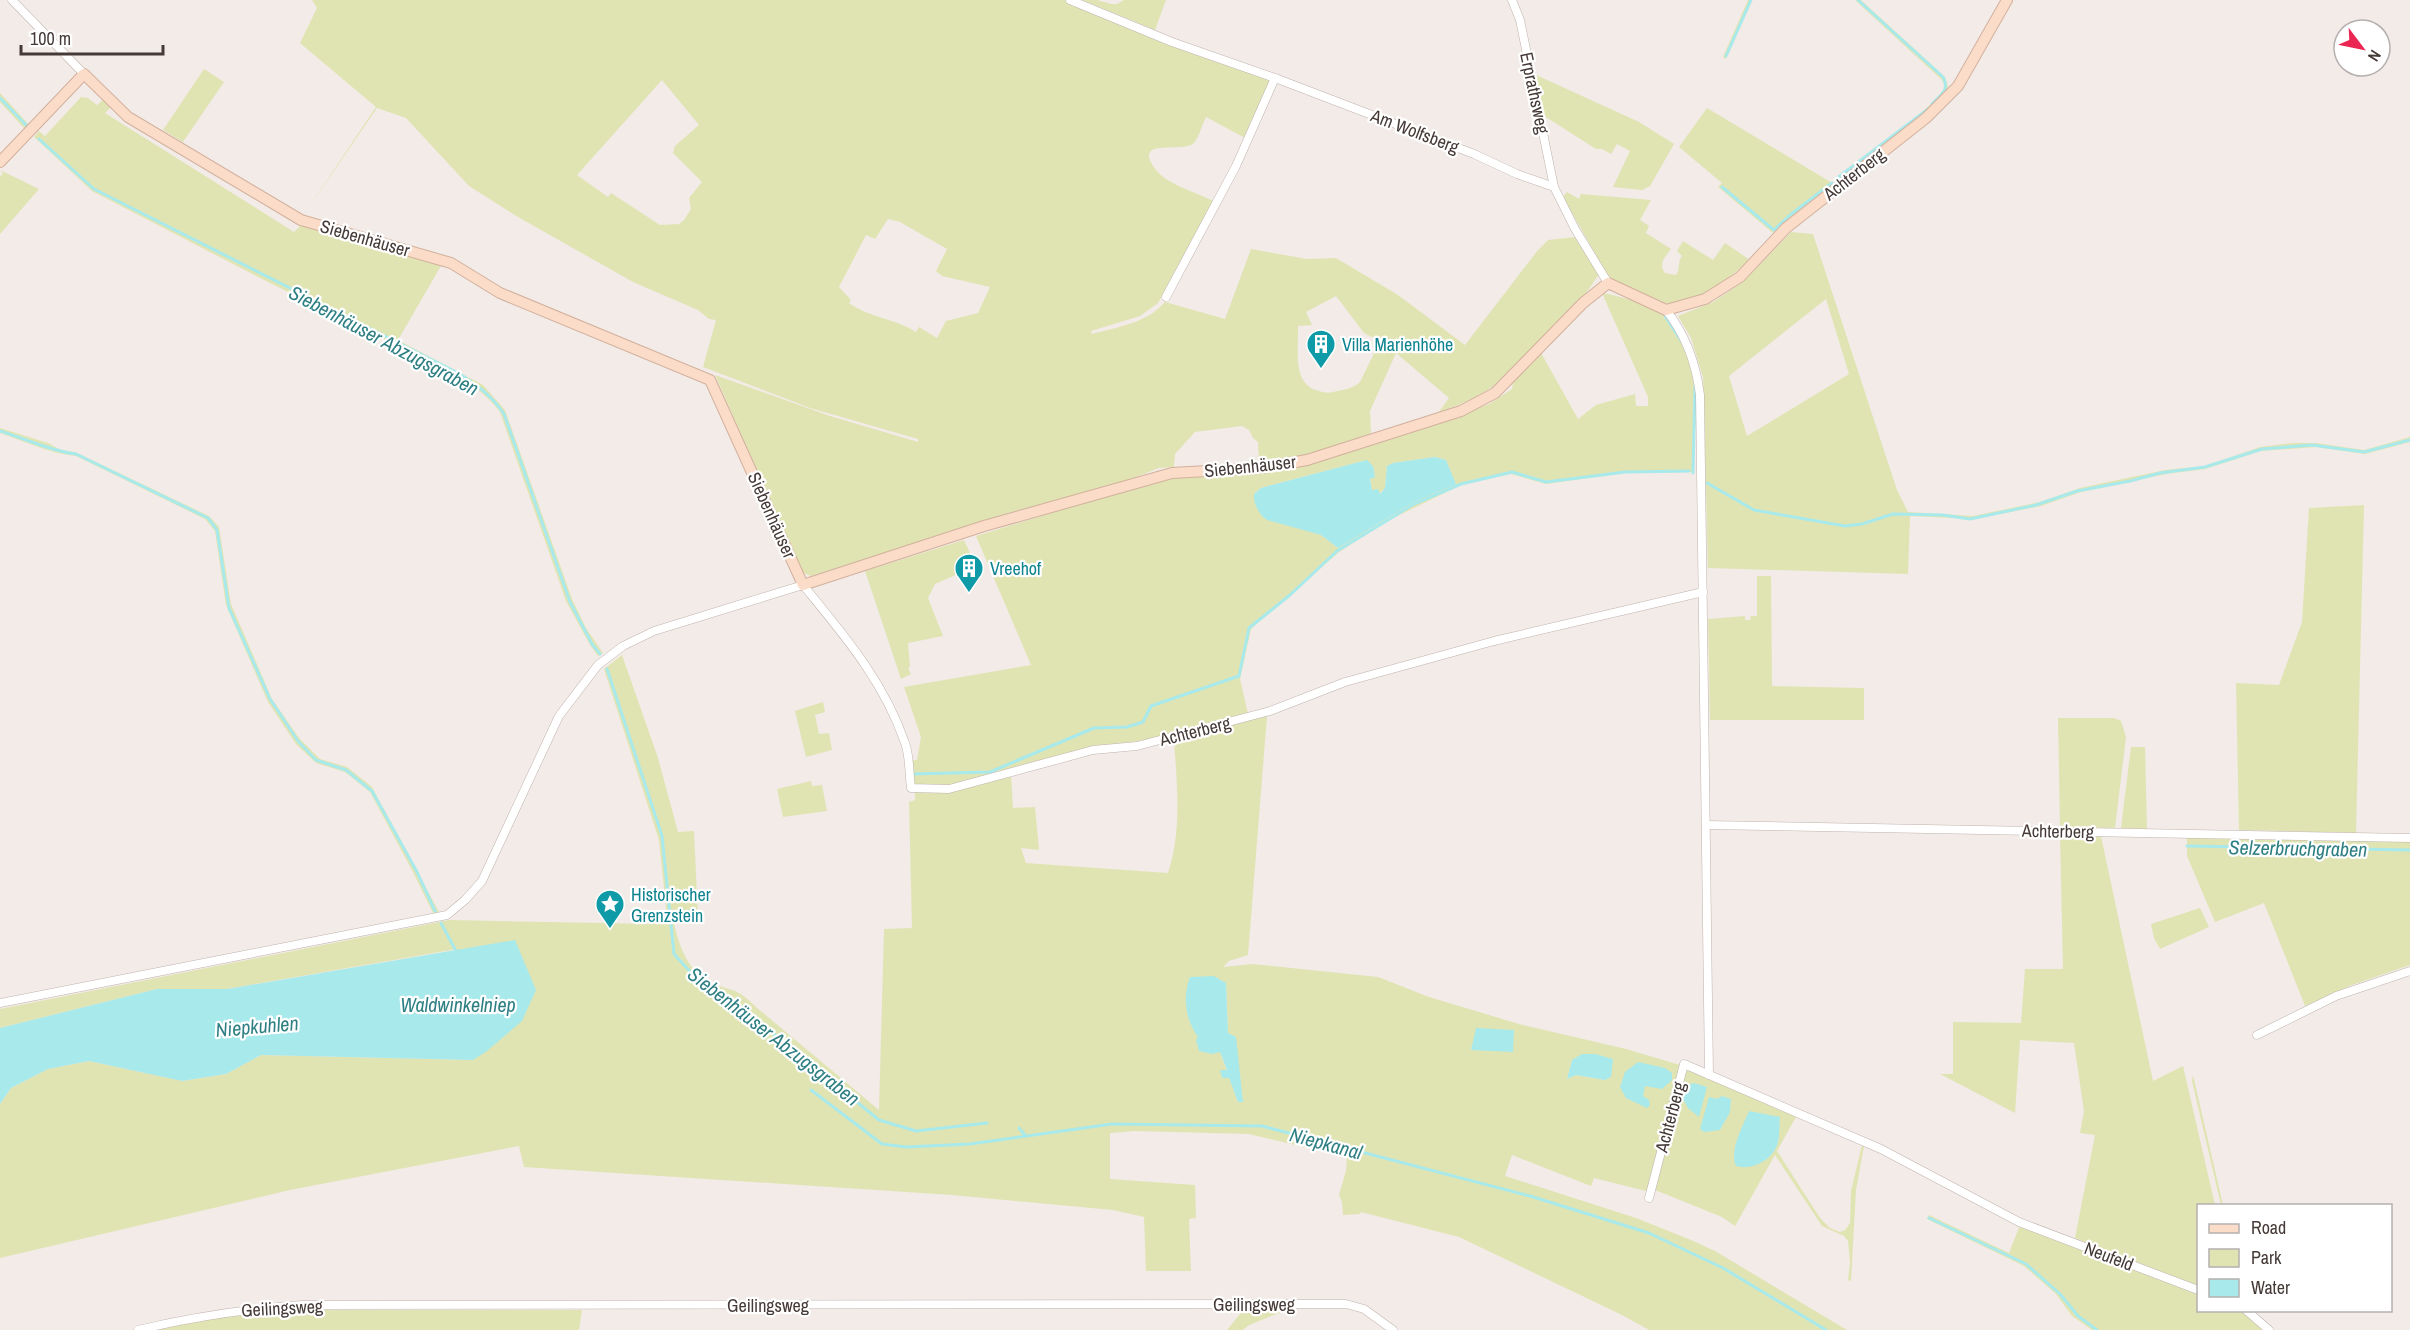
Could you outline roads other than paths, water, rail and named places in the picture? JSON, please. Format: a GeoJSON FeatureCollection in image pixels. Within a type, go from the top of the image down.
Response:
{"type":"FeatureCollection","features":[{"type":"Feature","properties":{"kind":"street","name":"Siebenhäuser"},"geometry":{"type":"LineString","coordinates":[[12,0],[128,117],[301,220],[451,263],[500,292],[710,380],[803,585],[984,526],[1172,472],[1261,468],[1307,460],[1461,411],[1494,393],[1582,303],[1608,283]]}},
{"type":"Feature","properties":{"kind":"street","name":"Am Wolfsberg"},"geometry":{"type":"LineString","coordinates":[[1071,0],[1172,42],[1275,78],[1554,187]]}},
{"type":"Feature","properties":{"kind":"street","name":"Erprathsweg"},"geometry":{"type":"LineString","coordinates":[[1512,0],[1520,20],[1554,187],[1575,229],[1608,283]]}},
{"type":"Feature","properties":{"kind":"street","name":"Achterberg"},"geometry":{"type":"LineString","coordinates":[[1709,1075],[1701,395],[1697,368],[1679,327],[1666,310],[1705,299],[1740,277],[1786,228],[1926,118],[1958,86],[2007,0]]}},
{"type":"Feature","properties":{"kind":"street"},"geometry":{"type":"LineString","coordinates":[[0,162],[84,74]]}},
{"type":"Feature","properties":{"kind":"street"},"geometry":{"type":"LineString","coordinates":[[1166,297],[1236,166],[1275,78]]}},
{"type":"Feature","properties":{"kind":"street"},"geometry":{"type":"LineString","coordinates":[[1608,283],[1666,310]]}},
{"type":"Feature","properties":{"kind":"street"},"geometry":{"type":"LineString","coordinates":[[0,1003],[447,915],[482,881],[559,716],[598,665],[623,646],[654,632],[803,585]]}},
{"type":"Feature","properties":{"kind":"street","name":"Achterberg"},"geometry":{"type":"LineString","coordinates":[[803,585],[862,659],[884,692],[906,745],[911,788],[926,789],[949,789],[1093,750],[1137,746],[1270,711],[1345,682],[1494,641],[1703,592]]}},
{"type":"Feature","properties":{"kind":"street","name":"Achterberg"},"geometry":{"type":"LineString","coordinates":[[1706,825],[2410,838]]}},
{"type":"Feature","properties":{"kind":"street"},"geometry":{"type":"LineString","coordinates":[[2257,1035],[2336,996],[2410,970]]}},
{"type":"Feature","properties":{"kind":"street","name":"Achterberg"},"geometry":{"type":"LineString","coordinates":[[1649,1198],[1684,1064],[1881,1149],[2019,1222]]}},
{"type":"Feature","properties":{"kind":"street","name":"Neufeld"},"geometry":{"type":"LineString","coordinates":[[2019,1222],[2197,1289]]}},
{"type":"Feature","properties":{"kind":"street","name":"Geilingsweg"},"geometry":{"type":"LineString","coordinates":[[138,1330],[186,1318],[244,1309],[302,1305],[1346,1304],[1364,1309],[1394,1330]]}},
{"type":"Feature","properties":{"kind":"street"},"geometry":{"type":"LineString","coordinates":[[2247,1312],[2269,1330]]}},
{"type":"Feature","properties":{"kind":"water"},"geometry":{"type":"Polygon","coordinates":[[[1435,457],[1446,460],[1456,484],[1414,502],[1338,548],[1321,535],[1267,520],[1259,512],[1254,501],[1254,494],[1261,488],[1367,460],[1373,466],[1375,477],[1370,479],[1372,490],[1378,489],[1380,494],[1385,488],[1387,466],[1393,463],[1435,457]]]}},
{"type":"Feature","properties":{"kind":"water","name":"Waldwinkelniep"},"geometry":{"type":"Polygon","coordinates":[[[515,940],[536,990],[522,1021],[473,1060],[261,1055],[226,1074],[182,1081],[89,1061],[48,1069],[11,1088],[0,1104],[0,1028],[157,989],[227,989],[515,940]]]}},
{"type":"Feature","properties":{"kind":"water"},"geometry":{"type":"Polygon","coordinates":[[[1214,976],[1226,983],[1228,1033],[1236,1037],[1243,1102],[1238,1102],[1229,1078],[1222,1078],[1220,1070],[1227,1070],[1220,1052],[1212,1054],[1199,1051],[1196,1040],[1198,1037],[1186,1008],[1186,993],[1190,977],[1214,976]]]}},
{"type":"Feature","properties":{"kind":"water"},"geometry":{"type":"Polygon","coordinates":[[[1476,1028],[1514,1030],[1513,1052],[1471,1050],[1476,1028]]]}},
{"type":"Feature","properties":{"kind":"water"},"geometry":{"type":"Polygon","coordinates":[[[1582,1054],[1595,1054],[1613,1059],[1611,1077],[1605,1080],[1576,1075],[1567,1079],[1572,1060],[1582,1054]]]}},
{"type":"Feature","properties":{"kind":"water"},"geometry":{"type":"Polygon","coordinates":[[[1638,1062],[1665,1068],[1672,1073],[1672,1080],[1662,1089],[1645,1086],[1643,1096],[1649,1100],[1650,1105],[1647,1108],[1626,1098],[1620,1087],[1625,1072],[1638,1062]]]}},
{"type":"Feature","properties":{"kind":"water"},"geometry":{"type":"Polygon","coordinates":[[[1694,1083],[1707,1087],[1699,1117],[1688,1108],[1683,1099],[1688,1085],[1694,1083]]]}},
{"type":"Feature","properties":{"kind":"water"},"geometry":{"type":"Polygon","coordinates":[[[1722,1096],[1731,1099],[1730,1112],[1720,1130],[1704,1132],[1700,1129],[1709,1097],[1717,1099],[1722,1096]]]}},
{"type":"Feature","properties":{"kind":"water"},"geometry":{"type":"Polygon","coordinates":[[[1749,1111],[1780,1117],[1778,1142],[1772,1154],[1762,1162],[1749,1167],[1736,1166],[1735,1146],[1749,1111]]]}},
{"type":"Feature","properties":{"kind":"waterway"},"geometry":{"type":"LineString","coordinates":[[1726,56],[1751,0]]}},
{"type":"Feature","properties":{"kind":"waterway"},"geometry":{"type":"LineString","coordinates":[[1858,0],[1943,77],[1945,89],[1932,104]]}},
{"type":"Feature","properties":{"kind":"waterway","name":"Siebenhäuser Abzugsgraben"},"geometry":{"type":"LineString","coordinates":[[0,98],[28,127]]}},
{"type":"Feature","properties":{"kind":"waterway"},"geometry":{"type":"LineString","coordinates":[[1836,179],[1928,109]]}},
{"type":"Feature","properties":{"kind":"waterway","name":"Siebenhäuser Abzugsgraben"},"geometry":{"type":"LineString","coordinates":[[39,139],[94,189],[458,373],[489,396],[504,414],[570,602],[592,644],[600,654]]}},
{"type":"Feature","properties":{"kind":"waterway"},"geometry":{"type":"LineString","coordinates":[[1722,187],[1774,230],[1832,183]]}},
{"type":"Feature","properties":{"kind":"waterway"},"geometry":{"type":"LineString","coordinates":[[1665,316],[1682,342]]}},
{"type":"Feature","properties":{"kind":"waterway"},"geometry":{"type":"LineString","coordinates":[[1693,473],[1695,386]]}},
{"type":"Feature","properties":{"kind":"waterway"},"geometry":{"type":"LineString","coordinates":[[0,431],[48,448],[76,454],[208,518],[217,530],[229,608],[270,699],[298,741],[316,760],[346,770],[372,791],[417,872],[435,911]]}},
{"type":"Feature","properties":{"kind":"waterway"},"geometry":{"type":"LineString","coordinates":[[1707,483],[1754,510],[1845,526],[1862,524],[1893,514],[1943,515],[1970,519],[2036,505],[2077,491],[2160,473],[2205,467],[2262,449],[2312,445],[2364,452],[2410,440]]}},
{"type":"Feature","properties":{"kind":"waterway"},"geometry":{"type":"LineString","coordinates":[[912,774],[990,772],[1094,728],[1127,727],[1143,722],[1151,706],[1239,676],[1249,628],[1290,595],[1337,551],[1414,504],[1461,484],[1512,472],[1546,482],[1625,472],[1689,471]]}},
{"type":"Feature","properties":{"kind":"waterway","name":"Siebenhäuser Abzugsgraben"},"geometry":{"type":"LineString","coordinates":[[607,669],[662,836],[674,954],[696,978],[743,1009],[879,1120],[916,1131],[987,1123]]}},
{"type":"Feature","properties":{"kind":"waterway","name":"Selzerbruchgraben"},"geometry":{"type":"LineString","coordinates":[[2187,846],[2410,850]]}},
{"type":"Feature","properties":{"kind":"waterway"},"geometry":{"type":"LineString","coordinates":[[441,923],[457,953]]}},
{"type":"Feature","properties":{"kind":"waterway","name":"Niepkanal"},"geometry":{"type":"LineString","coordinates":[[811,1090],[882,1144],[906,1147],[970,1144],[1112,1124],[1262,1126],[1530,1196],[1649,1233],[1723,1268],[1826,1330]]}},
{"type":"Feature","properties":{"kind":"waterway","name":"Siebenhäuser Abzugsgraben"},"geometry":{"type":"LineString","coordinates":[[1019,1128],[1025,1135]]}},
{"type":"Feature","properties":{"kind":"waterway"},"geometry":{"type":"LineString","coordinates":[[1929,1218],[2026,1264],[2060,1294],[2078,1316],[2097,1330]]}},
{"type":"Feature","properties":{"kind":"place","name":"Villa Marienhöhe"},"geometry":{"type":"Point","coordinates":[1321,370]}},
{"type":"Feature","properties":{"kind":"place","name":"Vreehof"},"geometry":{"type":"Point","coordinates":[969,594]}},
{"type":"Feature","properties":{"kind":"place","name":"Historischer Grenzstein"},"geometry":{"type":"Point","coordinates":[610,930]}},
{"type":"Feature","properties":{"kind":"water label","name":"Niepkuhlen"},"geometry":{"type":"Point","coordinates":[257,1026]}}]}
